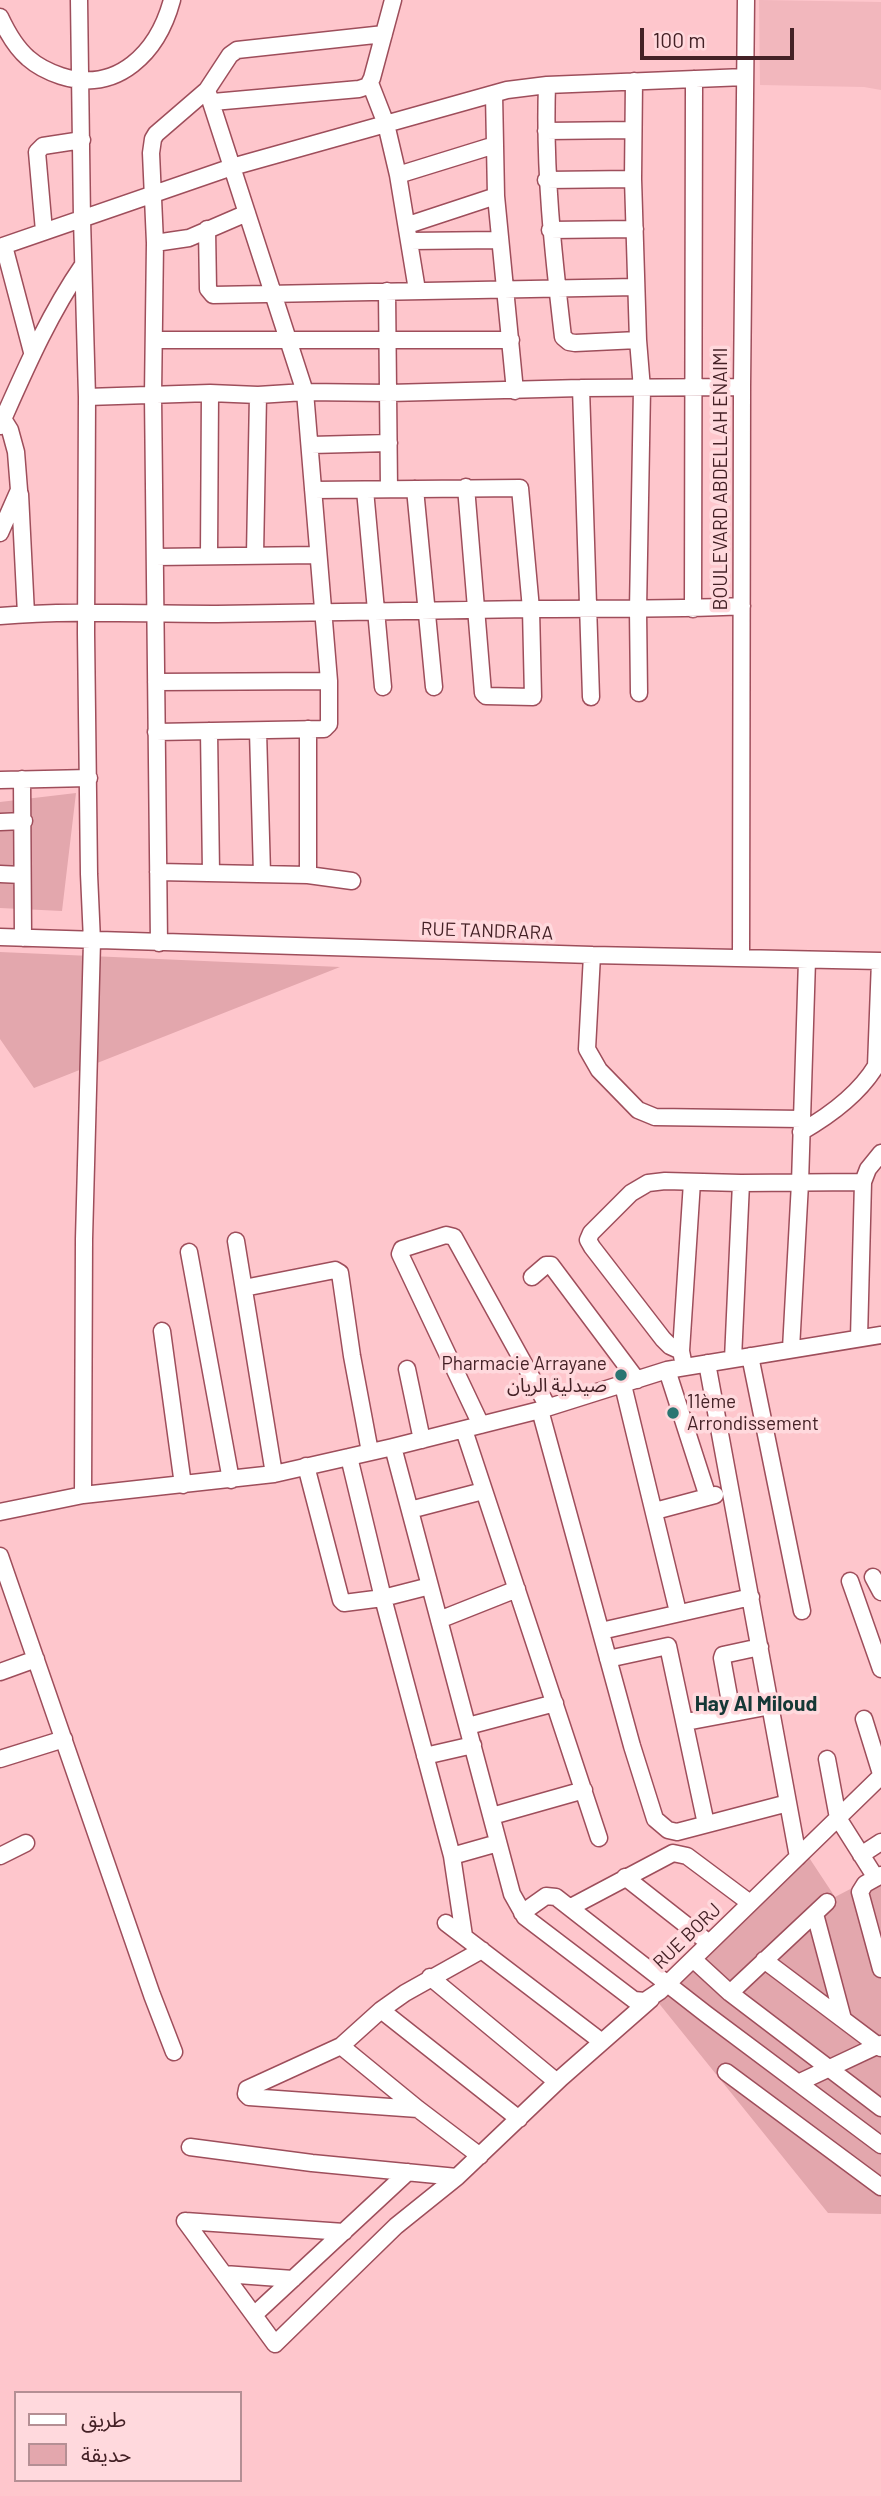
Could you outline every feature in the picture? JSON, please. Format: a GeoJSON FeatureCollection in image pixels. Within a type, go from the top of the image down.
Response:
{"type":"FeatureCollection","features":[{"type":"Feature","properties":{"kind":"street"},"geometry":{"type":"LineString","coordinates":[[79,0],[87,397],[89,874],[92,941],[85,1239],[86,1390],[83,1495]]}},
{"type":"Feature","properties":{"kind":"street"},"geometry":{"type":"LineString","coordinates":[[0,17],[15,44],[28,58],[41,67],[81,82],[108,78],[133,64],[160,33],[172,0]]}},
{"type":"Feature","properties":{"kind":"street"},"geometry":{"type":"LineString","coordinates":[[393,0],[370,83],[386,124],[398,175],[417,290]]}},
{"type":"Feature","properties":{"kind":"street","name":"BOULEVARD ABDELLAH ENAIMI"},"geometry":{"type":"LineString","coordinates":[[741,957],[746,0]]}},
{"type":"Feature","properties":{"kind":"street"},"geometry":{"type":"LineString","coordinates":[[159,943],[154,614],[155,243],[151,196],[153,139],[210,96],[228,58],[237,50],[384,34]]}},
{"type":"Feature","properties":{"kind":"street"},"geometry":{"type":"LineString","coordinates":[[33,352],[8,292],[2,247],[232,167],[494,94],[547,85],[745,77]]}},
{"type":"Feature","properties":{"kind":"street"},"geometry":{"type":"LineString","coordinates":[[693,608],[694,79]]}},
{"type":"Feature","properties":{"kind":"street"},"geometry":{"type":"LineString","coordinates":[[634,81],[633,179],[642,388],[639,693]]}},
{"type":"Feature","properties":{"kind":"street"},"geometry":{"type":"LineString","coordinates":[[210,96],[359,89],[370,83]]}},
{"type":"Feature","properties":{"kind":"street"},"geometry":{"type":"LineString","coordinates":[[547,85],[546,180],[565,339],[575,342],[638,340]]}},
{"type":"Feature","properties":{"kind":"street"},"geometry":{"type":"LineString","coordinates":[[494,94],[499,240],[516,391]]}},
{"type":"Feature","properties":{"kind":"street"},"geometry":{"type":"LineString","coordinates":[[156,732],[308,729],[328,728],[329,724],[329,681],[311,445],[304,392],[210,96]]}},
{"type":"Feature","properties":{"kind":"street"},"geometry":{"type":"LineString","coordinates":[[546,131],[632,130]]}},
{"type":"Feature","properties":{"kind":"street"},"geometry":{"type":"LineString","coordinates":[[44,231],[37,152],[43,146],[82,140]]}},
{"type":"Feature","properties":{"kind":"street"},"geometry":{"type":"LineString","coordinates":[[398,175],[495,145]]}},
{"type":"Feature","properties":{"kind":"street"},"geometry":{"type":"LineString","coordinates":[[546,180],[633,179]]}},
{"type":"Feature","properties":{"kind":"street"},"geometry":{"type":"LineString","coordinates":[[409,233],[496,196]]}},
{"type":"Feature","properties":{"kind":"street"},"geometry":{"type":"LineString","coordinates":[[155,243],[189,238],[247,213]]}},
{"type":"Feature","properties":{"kind":"street"},"geometry":{"type":"LineString","coordinates":[[207,229],[208,289],[211,294],[636,287]]}},
{"type":"Feature","properties":{"kind":"street"},"geometry":{"type":"LineString","coordinates":[[550,230],[635,229]]}},
{"type":"Feature","properties":{"kind":"street"},"geometry":{"type":"LineString","coordinates":[[409,233],[499,240]]}},
{"type":"Feature","properties":{"kind":"street"},"geometry":{"type":"LineString","coordinates":[[26,614],[16,452],[9,430],[1,420],[33,352],[83,265]]}},
{"type":"Feature","properties":{"kind":"street"},"geometry":{"type":"LineString","coordinates":[[387,291],[388,489]]}},
{"type":"Feature","properties":{"kind":"street"},"geometry":{"type":"LineString","coordinates":[[155,340],[511,340]]}},
{"type":"Feature","properties":{"kind":"street"},"geometry":{"type":"LineString","coordinates":[[87,397],[742,387]]}},
{"type":"Feature","properties":{"kind":"street"},"geometry":{"type":"LineString","coordinates":[[581,388],[591,697]]}},
{"type":"Feature","properties":{"kind":"street"},"geometry":{"type":"LineString","coordinates":[[209,555],[210,394]]}},
{"type":"Feature","properties":{"kind":"street"},"geometry":{"type":"LineString","coordinates":[[255,555],[258,395]]}},
{"type":"Feature","properties":{"kind":"street"},"geometry":{"type":"LineString","coordinates":[[311,445],[389,443]]}},
{"type":"Feature","properties":{"kind":"street"},"geometry":{"type":"LineString","coordinates":[[313,490],[466,487],[520,488],[531,609],[534,694],[530,698],[484,695],[466,487]]}},
{"type":"Feature","properties":{"kind":"street"},"geometry":{"type":"LineString","coordinates":[[415,489],[434,687]]}},
{"type":"Feature","properties":{"kind":"street"},"geometry":{"type":"LineString","coordinates":[[365,490],[383,687]]}},
{"type":"Feature","properties":{"kind":"street"},"geometry":{"type":"LineString","coordinates":[[0,533],[19,491]]}},
{"type":"Feature","properties":{"kind":"street"},"geometry":{"type":"LineString","coordinates":[[155,557],[318,555]]}},
{"type":"Feature","properties":{"kind":"street"},"geometry":{"type":"LineString","coordinates":[[0,616],[87,611],[154,614],[322,613],[638,610],[742,606]]}},
{"type":"Feature","properties":{"kind":"street"},"geometry":{"type":"LineString","coordinates":[[156,682],[329,681]]}},
{"type":"Feature","properties":{"kind":"street"},"geometry":{"type":"LineString","coordinates":[[308,729],[308,875]]}},
{"type":"Feature","properties":{"kind":"street"},"geometry":{"type":"LineString","coordinates":[[209,731],[211,873]]}},
{"type":"Feature","properties":{"kind":"street"},"geometry":{"type":"LineString","coordinates":[[258,731],[262,874]]}},
{"type":"Feature","properties":{"kind":"street"},"geometry":{"type":"LineString","coordinates":[[0,780],[89,778]]}},
{"type":"Feature","properties":{"kind":"street"},"geometry":{"type":"LineString","coordinates":[[22,779],[23,938]]}},
{"type":"Feature","properties":{"kind":"street"},"geometry":{"type":"LineString","coordinates":[[0,822],[24,821]]}},
{"type":"Feature","properties":{"kind":"street"},"geometry":{"type":"LineString","coordinates":[[158,872],[308,875],[352,881]]}},
{"type":"Feature","properties":{"kind":"street"},"geometry":{"type":"LineString","coordinates":[[0,874],[22,875]]}},
{"type":"Feature","properties":{"kind":"street","name":"RUE TANDRARA"},"geometry":{"type":"LineString","coordinates":[[0,937],[881,961]]}},
{"type":"Feature","properties":{"kind":"street"},"geometry":{"type":"LineString","coordinates":[[592,955],[587,1049],[599,1070],[638,1110],[655,1116],[802,1125],[822,1120],[869,1078],[876,1066],[881,961]]}},
{"type":"Feature","properties":{"kind":"street"},"geometry":{"type":"LineString","coordinates":[[791,1349],[800,1183],[807,960]]}},
{"type":"Feature","properties":{"kind":"street"},"geometry":{"type":"LineString","coordinates":[[859,1338],[863,1182],[868,1169],[881,1153]]}},
{"type":"Feature","properties":{"kind":"street"},"geometry":{"type":"LineString","coordinates":[[683,1359],[692,1182]]}},
{"type":"Feature","properties":{"kind":"street"},"geometry":{"type":"LineString","coordinates":[[863,1182],[649,1183],[639,1187],[591,1233],[588,1240],[663,1339],[683,1359],[707,1363],[881,1335]]}},
{"type":"Feature","properties":{"kind":"street"},"geometry":{"type":"LineString","coordinates":[[741,1183],[741,1358],[802,1611]]}},
{"type":"Feature","properties":{"kind":"street"},"geometry":{"type":"LineString","coordinates":[[481,1425],[400,1254],[402,1249],[446,1235],[454,1237],[544,1408],[608,1659],[655,1819],[668,1830],[677,1832],[788,1803]]}},
{"type":"Feature","properties":{"kind":"street"},"geometry":{"type":"LineString","coordinates":[[236,1241],[274,1474]]}},
{"type":"Feature","properties":{"kind":"street"},"geometry":{"type":"LineString","coordinates":[[189,1252],[231,1480]]}},
{"type":"Feature","properties":{"kind":"street"},"geometry":{"type":"LineString","coordinates":[[532,1276],[546,1265],[551,1265],[630,1382],[678,1612]]}},
{"type":"Feature","properties":{"kind":"street"},"geometry":{"type":"LineString","coordinates":[[244,1288],[335,1270],[340,1273],[370,1452]]}},
{"type":"Feature","properties":{"kind":"street"},"geometry":{"type":"LineString","coordinates":[[162,1331],[183,1485]]}},
{"type":"Feature","properties":{"kind":"street"},"geometry":{"type":"LineString","coordinates":[[0,1512],[83,1495],[274,1474],[464,1430],[544,1408],[667,1370],[683,1359]]}},
{"type":"Feature","properties":{"kind":"street"},"geometry":{"type":"LineString","coordinates":[[707,1363],[798,1857]]}},
{"type":"Feature","properties":{"kind":"street"},"geometry":{"type":"LineString","coordinates":[[407,1369],[422,1440]]}},
{"type":"Feature","properties":{"kind":"street"},"geometry":{"type":"LineString","coordinates":[[667,1370],[708,1497]]}},
{"type":"Feature","properties":{"kind":"street"},"geometry":{"type":"LineString","coordinates":[[464,1430],[599,1838]]}},
{"type":"Feature","properties":{"kind":"street","name":"RUE BORJ"},"geometry":{"type":"LineString","coordinates":[[393,1447],[513,1894],[522,1913],[634,2000],[651,1999],[881,1775]]}},
{"type":"Feature","properties":{"kind":"street"},"geometry":{"type":"LineString","coordinates":[[349,1457],[383,1598],[452,1856],[464,1936]]}},
{"type":"Feature","properties":{"kind":"street"},"geometry":{"type":"LineString","coordinates":[[306,1466],[341,1600],[348,1604],[430,1586]]}},
{"type":"Feature","properties":{"kind":"street"},"geometry":{"type":"LineString","coordinates":[[410,1510],[484,1491]]}},
{"type":"Feature","properties":{"kind":"street"},"geometry":{"type":"LineString","coordinates":[[655,1511],[731,1492]]}},
{"type":"Feature","properties":{"kind":"street"},"geometry":{"type":"LineString","coordinates":[[0,1556],[174,2052]]}},
{"type":"Feature","properties":{"kind":"street"},"geometry":{"type":"LineString","coordinates":[[850,1581],[881,1669]]}},
{"type":"Feature","properties":{"kind":"street"},"geometry":{"type":"LineString","coordinates":[[439,1620],[517,1589]]}},
{"type":"Feature","properties":{"kind":"street"},"geometry":{"type":"LineString","coordinates":[[601,1631],[751,1597]]}},
{"type":"Feature","properties":{"kind":"street"},"geometry":{"type":"LineString","coordinates":[[608,1659],[668,1646],[706,1824]]}},
{"type":"Feature","properties":{"kind":"street"},"geometry":{"type":"LineString","coordinates":[[732,1713],[723,1655],[760,1647]]}},
{"type":"Feature","properties":{"kind":"street"},"geometry":{"type":"LineString","coordinates":[[0,1672],[36,1658]]}},
{"type":"Feature","properties":{"kind":"street"},"geometry":{"type":"LineString","coordinates":[[467,1726],[555,1703]]}},
{"type":"Feature","properties":{"kind":"street"},"geometry":{"type":"LineString","coordinates":[[686,1722],[771,1706]]}},
{"type":"Feature","properties":{"kind":"street"},"geometry":{"type":"LineString","coordinates":[[864,1719],[881,1775]]}},
{"type":"Feature","properties":{"kind":"street"},"geometry":{"type":"LineString","coordinates":[[0,1759],[64,1739]]}},
{"type":"Feature","properties":{"kind":"street"},"geometry":{"type":"LineString","coordinates":[[425,1756],[472,1745]]}},
{"type":"Feature","properties":{"kind":"street"},"geometry":{"type":"LineString","coordinates":[[827,1759],[838,1818],[878,1876],[865,1884],[860,1892],[881,1969]]}},
{"type":"Feature","properties":{"kind":"street"},"geometry":{"type":"LineString","coordinates":[[492,1816],[584,1790]]}},
{"type":"Feature","properties":{"kind":"street"},"geometry":{"type":"LineString","coordinates":[[862,1855],[881,1842]]}},
{"type":"Feature","properties":{"kind":"street"},"geometry":{"type":"LineString","coordinates":[[0,1855],[26,1843]]}},
{"type":"Feature","properties":{"kind":"street"},"geometry":{"type":"LineString","coordinates":[[452,1856],[498,1843]]}},
{"type":"Feature","properties":{"kind":"street"},"geometry":{"type":"LineString","coordinates":[[571,1907],[667,1855],[679,1854],[750,1903]]}},
{"type":"Feature","properties":{"kind":"street"},"geometry":{"type":"LineString","coordinates":[[625,1877],[709,1943]]}},
{"type":"Feature","properties":{"kind":"street"},"geometry":{"type":"LineString","coordinates":[[522,1913],[551,1895],[571,1907],[881,2144]]}},
{"type":"Feature","properties":{"kind":"street"},"geometry":{"type":"LineString","coordinates":[[730,1993],[827,1902]]}},
{"type":"Feature","properties":{"kind":"street"},"geometry":{"type":"LineString","coordinates":[[815,1914],[843,2019]]}},
{"type":"Feature","properties":{"kind":"street"},"geometry":{"type":"LineString","coordinates":[[446,1923],[601,2042]]}},
{"type":"Feature","properties":{"kind":"street"},"geometry":{"type":"LineString","coordinates":[[418,2109],[249,2097],[247,2089],[341,2046],[381,2010],[430,1977],[482,1950]]}},
{"type":"Feature","properties":{"kind":"street"},"geometry":{"type":"LineString","coordinates":[[692,1959],[730,1993],[881,2108]]}},
{"type":"Feature","properties":{"kind":"street"},"geometry":{"type":"LineString","coordinates":[[764,1960],[880,2046]]}},
{"type":"Feature","properties":{"kind":"street"},"geometry":{"type":"LineString","coordinates":[[430,1977],[557,2081]]}},
{"type":"Feature","properties":{"kind":"street"},"geometry":{"type":"LineString","coordinates":[[344,2232],[185,2221],[275,2344],[396,2226],[457,2177],[557,2081],[651,1999]]}},
{"type":"Feature","properties":{"kind":"street"},"geometry":{"type":"LineString","coordinates":[[381,2010],[519,2119]]}},
{"type":"Feature","properties":{"kind":"street"},"geometry":{"type":"LineString","coordinates":[[341,2046],[480,2155]]}},
{"type":"Feature","properties":{"kind":"street"},"geometry":{"type":"LineString","coordinates":[[800,2082],[828,2067],[880,2046]]}},
{"type":"Feature","properties":{"kind":"street"},"geometry":{"type":"LineString","coordinates":[[726,2072],[881,2188]]}},
{"type":"Feature","properties":{"kind":"street"},"geometry":{"type":"LineString","coordinates":[[190,2147],[312,2163],[457,2177]]}},
{"type":"Feature","properties":{"kind":"street"},"geometry":{"type":"LineString","coordinates":[[254,2315],[408,2172]]}},
{"type":"Feature","properties":{"kind":"street"},"geometry":{"type":"LineString","coordinates":[[223,2274],[293,2279]]}},
{"type":"Feature","properties":{"kind":"shaded area"},"geometry":{"type":"Polygon","coordinates":[[[759,0],[881,2],[881,90],[864,87],[760,85],[759,0]]]}},
{"type":"Feature","properties":{"kind":"green space"},"geometry":{"type":"Polygon","coordinates":[[[76,793],[62,911],[0,908],[0,802],[76,793]]]}},
{"type":"Feature","properties":{"kind":"green space"},"geometry":{"type":"Polygon","coordinates":[[[0,952],[340,967],[34,1088],[0,1039],[0,952]]]}},
{"type":"Feature","properties":{"kind":"green space"},"geometry":{"type":"Polygon","coordinates":[[[806,1853],[835,1897],[881,1873],[881,2214],[828,2213],[657,2001],[806,1853]]]}},
{"type":"Feature","properties":{"kind":"place","name":"Pharmacie Arrayane صيدلية الريان"},"geometry":{"type":"Point","coordinates":[621,1375]}},
{"type":"Feature","properties":{"kind":"place","name":"11ème Arrondissement"},"geometry":{"type":"Point","coordinates":[673,1413]}},
{"type":"Feature","properties":{"kind":"district","name":"Hay Al Miloud"},"geometry":{"type":"Point","coordinates":[756,1704]}}]}
